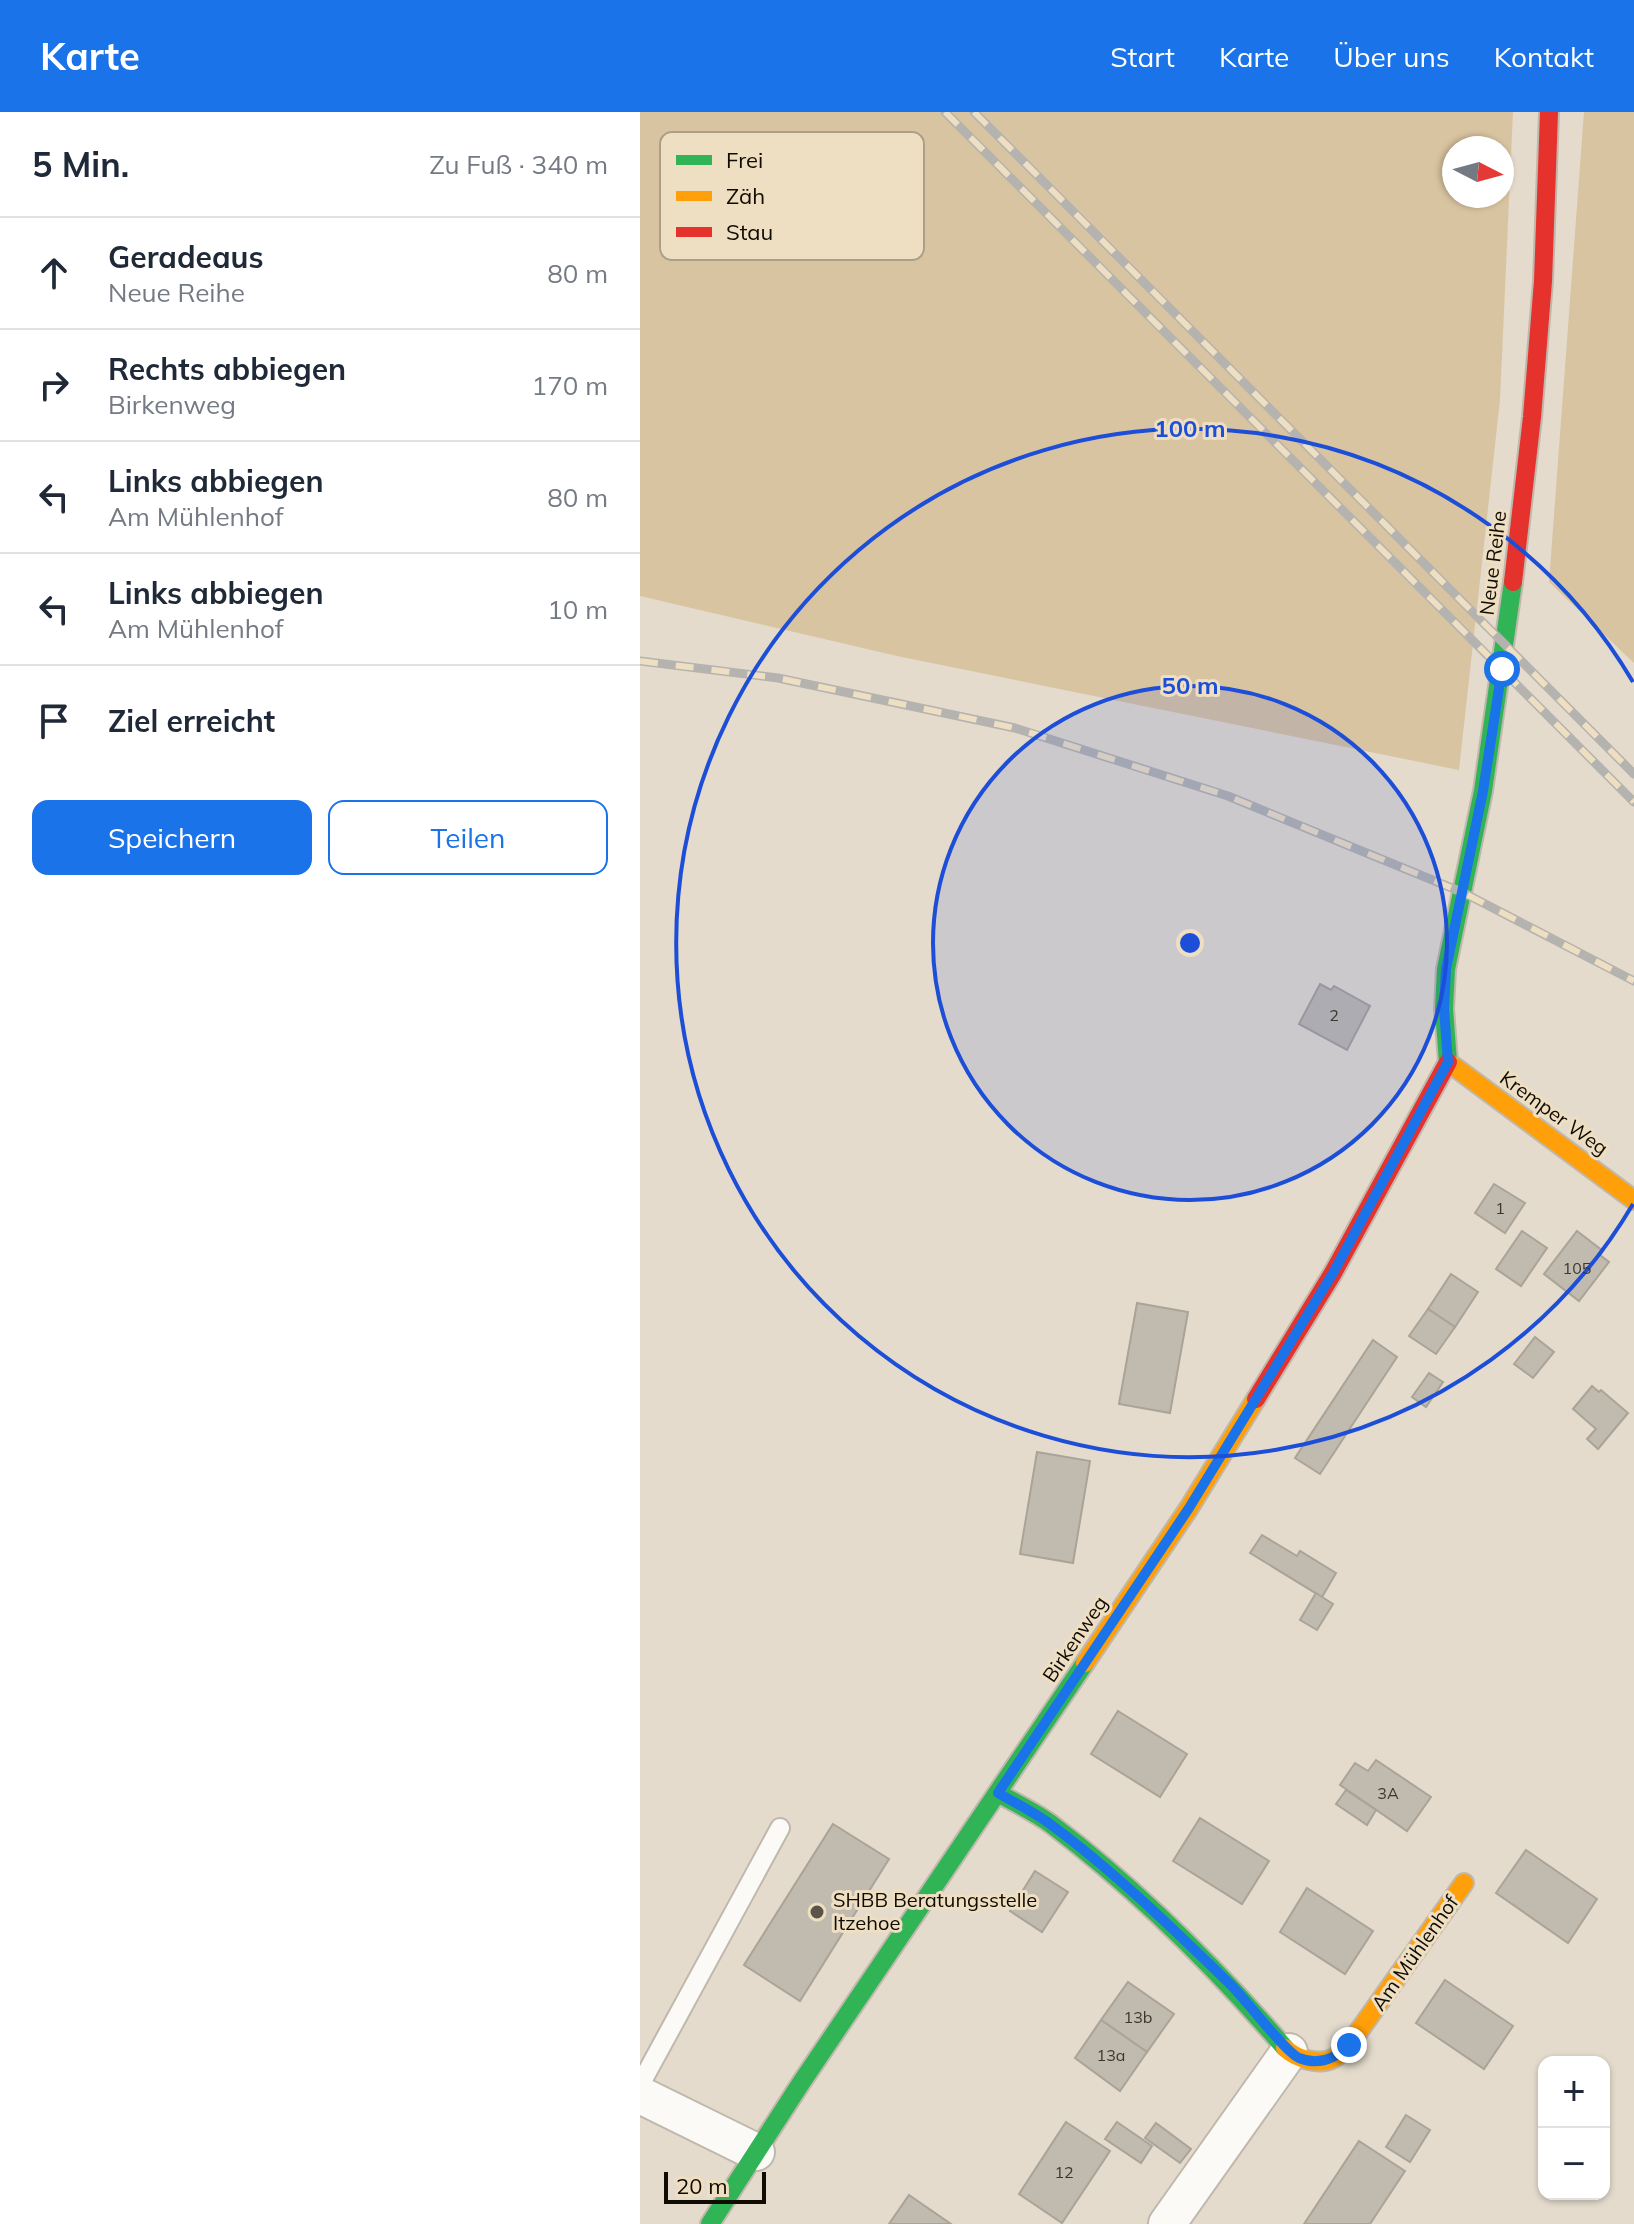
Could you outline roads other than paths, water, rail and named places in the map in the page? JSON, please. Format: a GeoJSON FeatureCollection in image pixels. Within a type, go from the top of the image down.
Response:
{"type":"FeatureCollection","features":[{"type":"Feature","properties":{"kind":"street","name":"Neue Reihe"},"geometry":{"type":"LineString","coordinates":[[1448,1062],[1444,1009],[1446,969],[1464,893],[1488,760],[1512,592],[1532,417],[1543,281],[1549,112]]}},
{"type":"Feature","properties":{"kind":"street","name":"Kremper Weg"},"geometry":{"type":"LineString","coordinates":[[1448,1062],[1634,1200]]}},
{"type":"Feature","properties":{"kind":"street","name":"Birkenweg"},"geometry":{"type":"LineString","coordinates":[[710,2224],[1189,1508],[1333,1273],[1448,1062]]}},
{"type":"Feature","properties":{"kind":"street"},"geometry":{"type":"LineString","coordinates":[[998,1793],[1049,1823],[1124,1886],[1231,1985],[1289,2052],[1167,2224]]}},
{"type":"Feature","properties":{"kind":"street","name":"Am Mühlenhof"},"geometry":{"type":"LineString","coordinates":[[1289,2052],[1311,2062],[1322,2061],[1333,2059],[1349,2045],[1464,1883]]}},
{"type":"Feature","properties":{"kind":"street"},"geometry":{"type":"LineString","coordinates":[[640,2095],[756,2152]]}},
{"type":"Feature","properties":{"kind":"lane"},"geometry":{"type":"LineString","coordinates":[[640,2085],[780,1828]]}},
{"type":"Feature","properties":{"kind":"railway"},"geometry":{"type":"LineString","coordinates":[[945,112],[1634,802]]}},
{"type":"Feature","properties":{"kind":"railway"},"geometry":{"type":"LineString","coordinates":[[974,112],[1634,774]]}},
{"type":"Feature","properties":{"kind":"railway"},"geometry":{"type":"LineString","coordinates":[[640,661],[778,678],[1015,728],[1228,796],[1464,893],[1634,981]]}},
{"type":"Feature","properties":{"kind":"place","name":"SHBB Beratungsstelle Itzehoe"},"geometry":{"type":"Point","coordinates":[817,1912]}}]}
